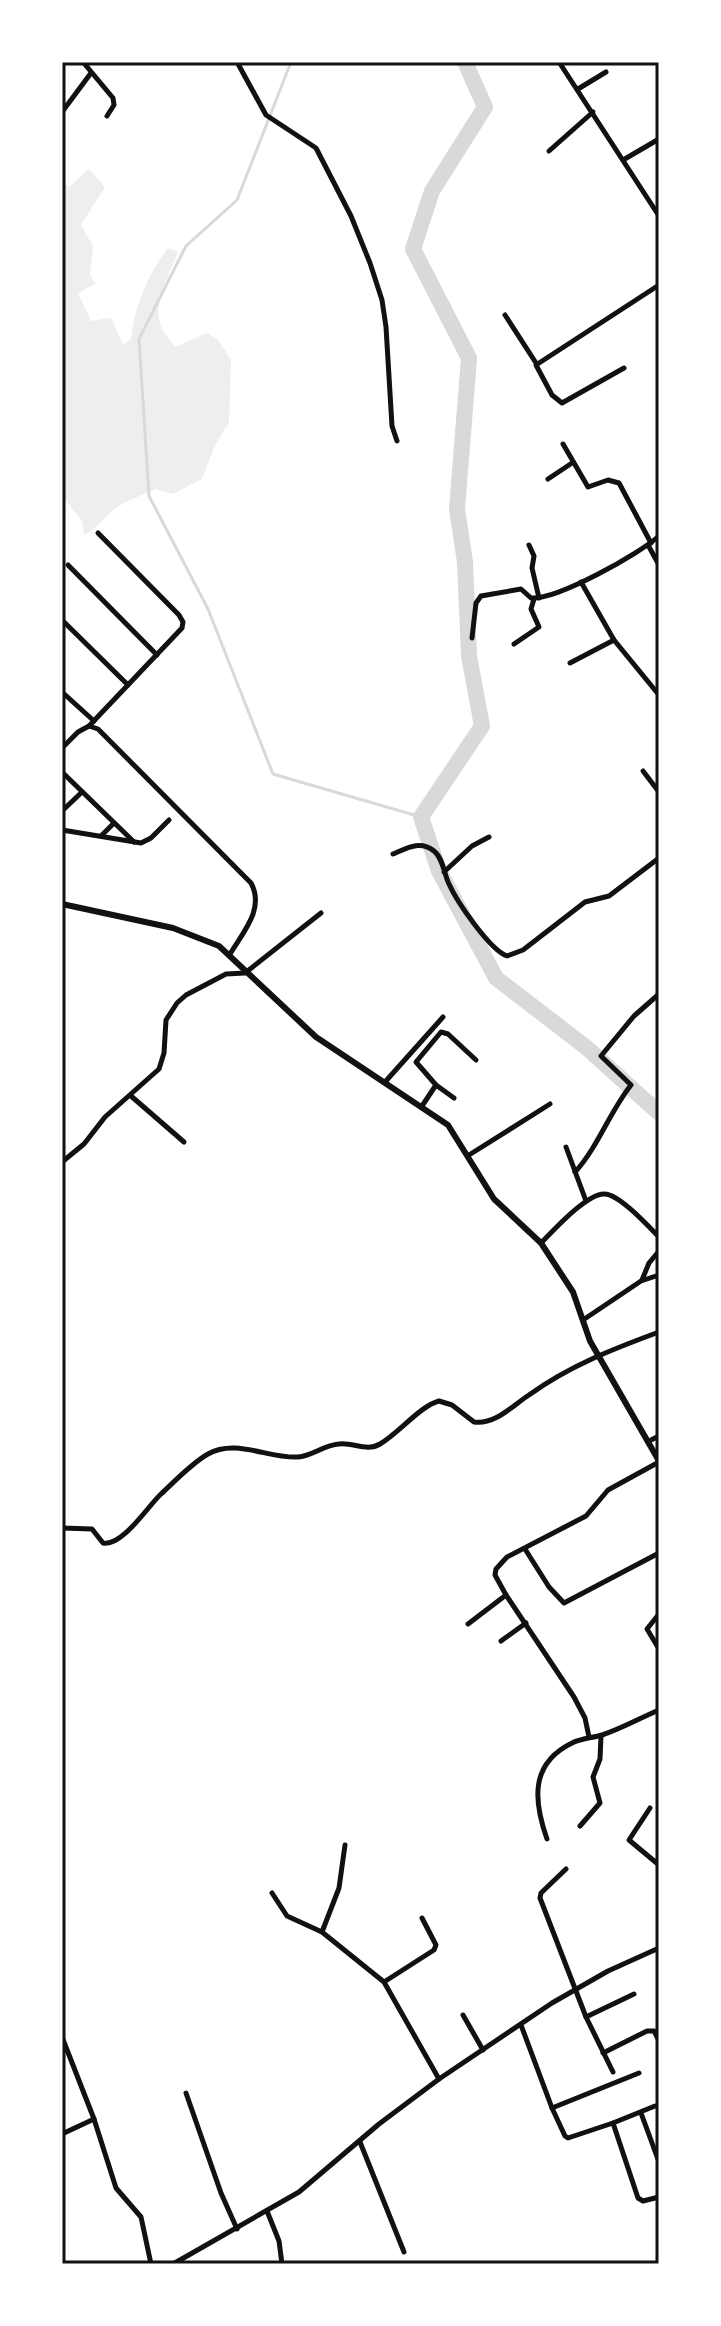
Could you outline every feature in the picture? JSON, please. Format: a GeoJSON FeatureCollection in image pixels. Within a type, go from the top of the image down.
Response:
{"type":"FeatureCollection","features":[{"type":"Feature","properties":{"kind":"street"},"geometry":{"type":"LineString","coordinates":[[83,62],[114,101],[107,116]]}},
{"type":"Feature","properties":{"kind":"street"},"geometry":{"type":"LineString","coordinates":[[237,62],[266,115],[316,148],[351,216],[382,300],[392,426],[397,441]]}},
{"type":"Feature","properties":{"kind":"street"},"geometry":{"type":"LineString","coordinates":[[559,62],[659,216]]}},
{"type":"Feature","properties":{"kind":"street"},"geometry":{"type":"LineString","coordinates":[[578,89],[606,72]]}},
{"type":"Feature","properties":{"kind":"street"},"geometry":{"type":"LineString","coordinates":[[62,112],[91,73]]}},
{"type":"Feature","properties":{"kind":"street"},"geometry":{"type":"LineString","coordinates":[[549,151],[593,112]]}},
{"type":"Feature","properties":{"kind":"street"},"geometry":{"type":"LineString","coordinates":[[623,160],[659,139]]}},
{"type":"Feature","properties":{"kind":"street"},"geometry":{"type":"LineString","coordinates":[[536,364],[659,285]]}},
{"type":"Feature","properties":{"kind":"street"},"geometry":{"type":"LineString","coordinates":[[505,315],[552,395],[562,403],[624,368]]}},
{"type":"Feature","properties":{"kind":"street"},"geometry":{"type":"LineString","coordinates":[[563,444],[590,488],[608,480],[619,483],[659,565]]}},
{"type":"Feature","properties":{"kind":"street"},"geometry":{"type":"LineString","coordinates":[[548,479],[572,463]]}},
{"type":"Feature","properties":{"kind":"street"},"geometry":{"type":"LineString","coordinates":[[62,748],[78,732],[92,724],[182,628],[179,615],[98,533]]}},
{"type":"Feature","properties":{"kind":"street"},"geometry":{"type":"LineString","coordinates":[[472,638],[476,603],[481,596],[521,589],[537,598],[581,582],[659,536]]}},
{"type":"Feature","properties":{"kind":"street"},"geometry":{"type":"LineString","coordinates":[[514,644],[539,627],[531,609],[537,598],[532,568],[534,556],[529,545]]}},
{"type":"Feature","properties":{"kind":"street"},"geometry":{"type":"LineString","coordinates":[[68,565],[157,655]]}},
{"type":"Feature","properties":{"kind":"street"},"geometry":{"type":"LineString","coordinates":[[581,582],[614,640],[659,695]]}},
{"type":"Feature","properties":{"kind":"street"},"geometry":{"type":"LineString","coordinates":[[62,620],[128,685]]}},
{"type":"Feature","properties":{"kind":"street"},"geometry":{"type":"LineString","coordinates":[[570,663],[614,640]]}},
{"type":"Feature","properties":{"kind":"street"},"geometry":{"type":"LineString","coordinates":[[62,692],[251,883],[258,901],[253,916],[230,954]]}},
{"type":"Feature","properties":{"kind":"street"},"geometry":{"type":"LineString","coordinates":[[643,771],[659,792]]}},
{"type":"Feature","properties":{"kind":"street"},"geometry":{"type":"LineString","coordinates":[[62,772],[134,843]]}},
{"type":"Feature","properties":{"kind":"street"},"geometry":{"type":"LineString","coordinates":[[62,811],[82,792]]}},
{"type":"Feature","properties":{"kind":"street"},"geometry":{"type":"LineString","coordinates":[[62,830],[134,843],[146,841],[169,820]]}},
{"type":"Feature","properties":{"kind":"street"},"geometry":{"type":"LineString","coordinates":[[101,836],[114,823]]}},
{"type":"Feature","properties":{"kind":"street"},"geometry":{"type":"LineString","coordinates":[[444,872],[472,846],[489,837]]}},
{"type":"Feature","properties":{"kind":"street"},"geometry":{"type":"LineString","coordinates":[[393,854],[413,845],[432,849],[440,859],[464,912],[498,952],[507,956],[523,950],[585,902],[609,896],[659,858]]}},
{"type":"Feature","properties":{"kind":"street"},"geometry":{"type":"LineString","coordinates":[[62,904],[173,928],[212,941],[230,954],[245,973],[311,1034],[448,1125],[494,1199],[541,1243],[573,1292],[597,1354],[659,1462],[608,1490],[586,1516],[507,1557],[496,1569],[495,1575],[585,1718],[589,1737]]}},
{"type":"Feature","properties":{"kind":"street"},"geometry":{"type":"LineString","coordinates":[[62,1162],[84,1144],[105,1117],[159,1069],[164,1053],[166,1020],[177,1003],[226,974],[245,973],[321,913]]}},
{"type":"Feature","properties":{"kind":"street"},"geometry":{"type":"LineString","coordinates":[[575,1172],[589,1158],[599,1134],[631,1085],[601,1056],[634,1016],[659,994]]}},
{"type":"Feature","properties":{"kind":"street"},"geometry":{"type":"LineString","coordinates":[[385,1082],[443,1017]]}},
{"type":"Feature","properties":{"kind":"street"},"geometry":{"type":"LineString","coordinates":[[454,1098],[436,1085],[416,1062],[441,1032],[448,1034],[476,1060]]}},
{"type":"Feature","properties":{"kind":"street"},"geometry":{"type":"LineString","coordinates":[[422,1106],[436,1085]]}},
{"type":"Feature","properties":{"kind":"street"},"geometry":{"type":"LineString","coordinates":[[131,1096],[184,1142]]}},
{"type":"Feature","properties":{"kind":"street"},"geometry":{"type":"LineString","coordinates":[[469,1155],[550,1104]]}},
{"type":"Feature","properties":{"kind":"street"},"geometry":{"type":"LineString","coordinates":[[566,1147],[586,1201]]}},
{"type":"Feature","properties":{"kind":"street"},"geometry":{"type":"LineString","coordinates":[[541,1243],[586,1201],[601,1194],[611,1196],[659,1237]]}},
{"type":"Feature","properties":{"kind":"street"},"geometry":{"type":"LineString","coordinates":[[641,1281],[649,1263],[659,1251]]}},
{"type":"Feature","properties":{"kind":"street"},"geometry":{"type":"LineString","coordinates":[[583,1320],[641,1281],[659,1275]]}},
{"type":"Feature","properties":{"kind":"street"},"geometry":{"type":"LineString","coordinates":[[62,1528],[92,1529],[107,1545],[130,1529],[162,1493],[209,1453],[232,1448],[297,1457],[341,1443],[371,1448],[439,1401],[452,1405],[474,1422],[483,1423],[597,1354],[659,1332]]}},
{"type":"Feature","properties":{"kind":"street"},"geometry":{"type":"LineString","coordinates":[[649,1441],[659,1436]]}},
{"type":"Feature","properties":{"kind":"street"},"geometry":{"type":"LineString","coordinates":[[525,1549],[549,1587],[564,1603],[659,1553]]}},
{"type":"Feature","properties":{"kind":"street"},"geometry":{"type":"LineString","coordinates":[[468,1624],[506,1595]]}},
{"type":"Feature","properties":{"kind":"street"},"geometry":{"type":"LineString","coordinates":[[659,1614],[647,1629],[659,1649]]}},
{"type":"Feature","properties":{"kind":"street"},"geometry":{"type":"LineString","coordinates":[[501,1641],[526,1623]]}},
{"type":"Feature","properties":{"kind":"street"},"geometry":{"type":"LineString","coordinates":[[547,1839],[536,1800],[543,1773],[558,1753],[570,1744],[601,1736],[659,1710]]}},
{"type":"Feature","properties":{"kind":"street"},"geometry":{"type":"LineString","coordinates":[[580,1826],[600,1803],[593,1777],[600,1759],[601,1736]]}},
{"type":"Feature","properties":{"kind":"street"},"geometry":{"type":"LineString","coordinates":[[650,1808],[629,1840],[659,1865]]}},
{"type":"Feature","properties":{"kind":"street"},"geometry":{"type":"LineString","coordinates":[[322,1932],[339,1888],[345,1845]]}},
{"type":"Feature","properties":{"kind":"street"},"geometry":{"type":"LineString","coordinates":[[566,1869],[539,1896],[586,2017],[613,2072]]}},
{"type":"Feature","properties":{"kind":"street"},"geometry":{"type":"LineString","coordinates":[[272,1893],[287,1916],[322,1932],[384,1982],[439,2079]]}},
{"type":"Feature","properties":{"kind":"street"},"geometry":{"type":"LineString","coordinates":[[384,1982],[434,1950],[436,1945],[422,1918]]}},
{"type":"Feature","properties":{"kind":"street"},"geometry":{"type":"LineString","coordinates":[[173,2264],[237,2229],[316,2179],[439,2079],[521,2025],[608,1971],[659,1948]]}},
{"type":"Feature","properties":{"kind":"street"},"geometry":{"type":"LineString","coordinates":[[586,2017],[634,1994]]}},
{"type":"Feature","properties":{"kind":"street"},"geometry":{"type":"LineString","coordinates":[[463,2015],[483,2050]]}},
{"type":"Feature","properties":{"kind":"street"},"geometry":{"type":"LineString","coordinates":[[521,2025],[552,2108],[567,2137],[655,2106]]}},
{"type":"Feature","properties":{"kind":"street"},"geometry":{"type":"LineString","coordinates":[[603,2053],[647,2031],[654,2031],[659,2041]]}},
{"type":"Feature","properties":{"kind":"street"},"geometry":{"type":"LineString","coordinates":[[62,2037],[94,2119],[116,2188],[141,2217],[151,2264]]}},
{"type":"Feature","properties":{"kind":"street"},"geometry":{"type":"LineString","coordinates":[[552,2108],[639,2073]]}},
{"type":"Feature","properties":{"kind":"street"},"geometry":{"type":"LineString","coordinates":[[186,2093],[237,2229]]}},
{"type":"Feature","properties":{"kind":"street"},"geometry":{"type":"LineString","coordinates":[[641,2113],[659,2162]]}},
{"type":"Feature","properties":{"kind":"street"},"geometry":{"type":"LineString","coordinates":[[62,2134],[94,2119]]}},
{"type":"Feature","properties":{"kind":"street"},"geometry":{"type":"LineString","coordinates":[[613,2123],[638,2198],[643,2201],[659,2197]]}},
{"type":"Feature","properties":{"kind":"street"},"geometry":{"type":"LineString","coordinates":[[360,2142],[404,2252]]}},
{"type":"Feature","properties":{"kind":"street"},"geometry":{"type":"LineString","coordinates":[[267,2211],[279,2241],[282,2264]]}},
{"type":"Feature","properties":{"kind":"shaded area"},"geometry":{"type":"Polygon","coordinates":[[[89,169],[105,187],[81,225],[93,246],[90,274],[95,284],[78,293],[91,321],[111,318],[123,345],[131,339],[143,291],[168,248],[178,252],[159,303],[159,320],[163,331],[175,347],[207,333],[219,341],[231,360],[229,422],[215,445],[202,479],[173,494],[156,489],[131,500],[84,535],[82,521],[62,496],[62,183],[69,187],[89,169]]]}},
{"type":"Feature","properties":{"kind":"waterway"},"geometry":{"type":"LineString","coordinates":[[291,62],[237,200],[186,246],[139,339],[149,496],[208,609],[273,774],[421,817]]}},
{"type":"Feature","properties":{"kind":"waterway"},"geometry":{"type":"LineString","coordinates":[[465,62],[485,107],[432,191],[413,249],[469,358],[457,509],[465,562],[469,656],[482,726],[421,817],[439,871],[496,978],[587,1048],[659,1113]]}}]}
